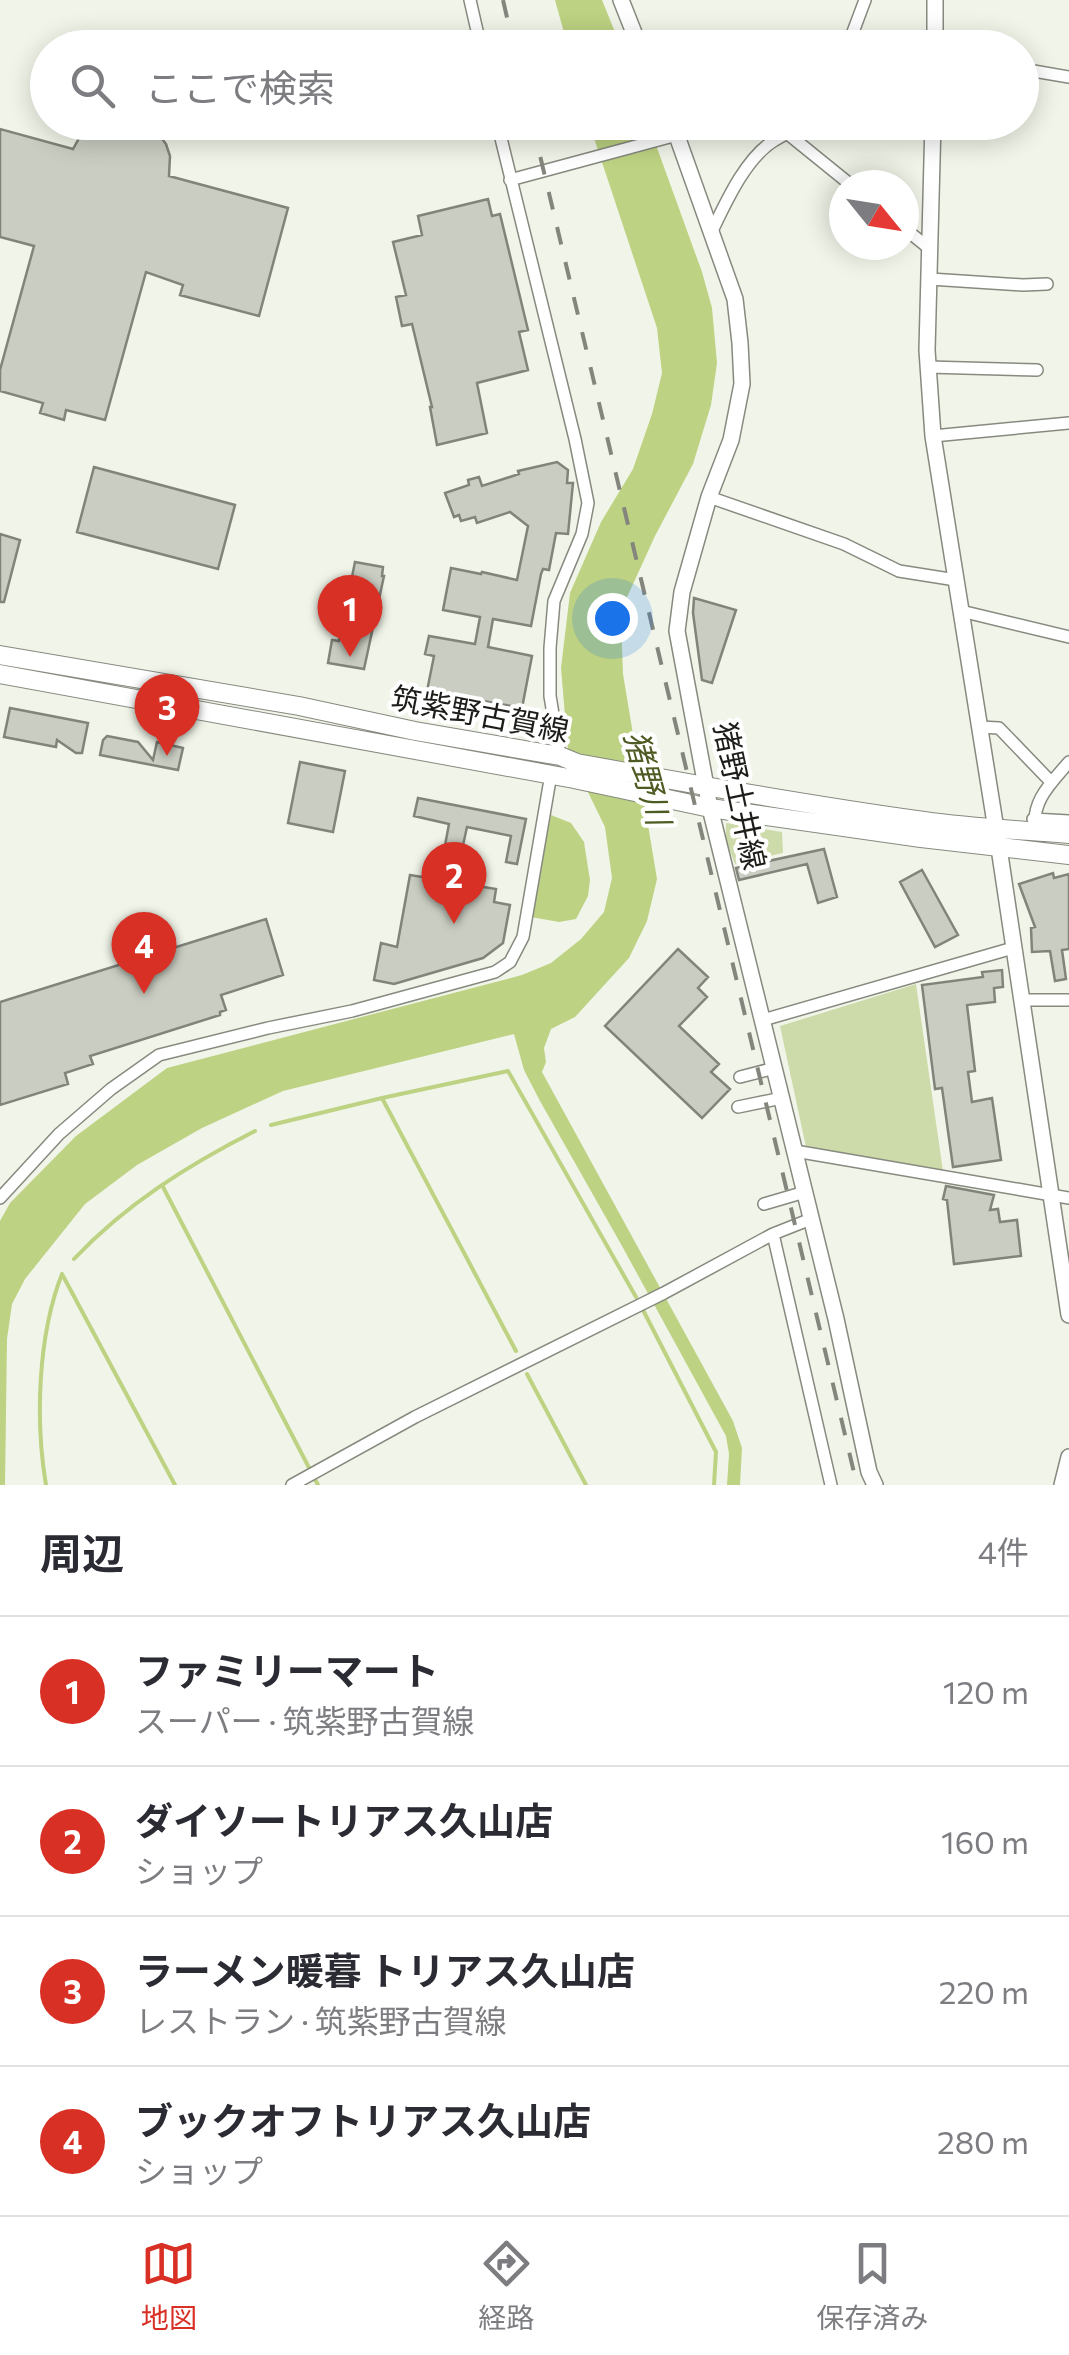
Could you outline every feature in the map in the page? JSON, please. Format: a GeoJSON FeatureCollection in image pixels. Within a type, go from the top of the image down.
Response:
{"type":"FeatureCollection","features":[{"type":"Feature","properties":{"kind":"main road"},"geometry":{"type":"LineString","coordinates":[[621,0],[633,30]]}},
{"type":"Feature","properties":{"kind":"main road"},"geometry":{"type":"LineString","coordinates":[[935,0],[935,30]]}},
{"type":"Feature","properties":{"kind":"main road","name":"猪野土井線"},"geometry":{"type":"LineString","coordinates":[[678,140],[735,300],[742,384],[731,440],[709,496],[682,592],[677,631],[710,808],[875,1485]]}},
{"type":"Feature","properties":{"kind":"main road"},"geometry":{"type":"LineString","coordinates":[[933,140],[928,367],[933,436],[1069,1315]]}},
{"type":"Feature","properties":{"kind":"main road","name":"筑紫野古賀線"},"geometry":{"type":"LineString","coordinates":[[0,654],[415,730],[666,789],[710,808],[997,839],[1035,825],[1069,834]]}},
{"type":"Feature","properties":{"kind":"main road","name":"筑紫野古賀線"},"geometry":{"type":"LineString","coordinates":[[0,674],[550,774],[570,766]]}},
{"type":"Feature","properties":{"kind":"main road","name":"筑紫野古賀線"},"geometry":{"type":"LineString","coordinates":[[666,789],[707,786],[924,821],[1069,855]]}},
{"type":"Feature","properties":{"kind":"main road"},"geometry":{"type":"LineString","coordinates":[[1062,1485],[1069,1457]]}},
{"type":"Feature","properties":{"kind":"street"},"geometry":{"type":"LineString","coordinates":[[470,0],[477,30]]}},
{"type":"Feature","properties":{"kind":"street"},"geometry":{"type":"LineString","coordinates":[[853,30],[865,0]]}},
{"type":"Feature","properties":{"kind":"street"},"geometry":{"type":"LineString","coordinates":[[1039,72],[1069,77]]}},
{"type":"Feature","properties":{"kind":"street"},"geometry":{"type":"LineString","coordinates":[[502,140],[588,503],[582,534],[554,601],[550,648],[550,696],[570,766]]}},
{"type":"Feature","properties":{"kind":"street"},"geometry":{"type":"LineString","coordinates":[[510,180],[659,140]]}},
{"type":"Feature","properties":{"kind":"street"},"geometry":{"type":"LineString","coordinates":[[712,232],[733,189],[775,140]]}},
{"type":"Feature","properties":{"kind":"street"},"geometry":{"type":"LineString","coordinates":[[795,140],[832,170]]}},
{"type":"Feature","properties":{"kind":"street"},"geometry":{"type":"LineString","coordinates":[[919,240],[930,249]]}},
{"type":"Feature","properties":{"kind":"street"},"geometry":{"type":"LineString","coordinates":[[930,279],[1023,286],[1047,284]]}},
{"type":"Feature","properties":{"kind":"street"},"geometry":{"type":"LineString","coordinates":[[928,367],[1037,370]]}},
{"type":"Feature","properties":{"kind":"street"},"geometry":{"type":"LineString","coordinates":[[933,436],[1069,424]]}},
{"type":"Feature","properties":{"kind":"street"},"geometry":{"type":"LineString","coordinates":[[709,496],[844,544],[899,571],[956,580]]}},
{"type":"Feature","properties":{"kind":"street"},"geometry":{"type":"LineString","coordinates":[[961,612],[1069,638]]}},
{"type":"Feature","properties":{"kind":"street"},"geometry":{"type":"LineString","coordinates":[[979,727],[999,728],[1052,782]]}},
{"type":"Feature","properties":{"kind":"street"},"geometry":{"type":"LineString","coordinates":[[1069,762],[1035,806],[1035,825],[1069,820]]}},
{"type":"Feature","properties":{"kind":"street"},"geometry":{"type":"LineString","coordinates":[[0,1198],[59,1134],[111,1089],[159,1055],[352,1011],[495,972],[510,962],[522,937],[550,774]]}},
{"type":"Feature","properties":{"kind":"street"},"geometry":{"type":"LineString","coordinates":[[764,1020],[1013,948]]}},
{"type":"Feature","properties":{"kind":"street"},"geometry":{"type":"LineString","coordinates":[[1021,1000],[1069,1000]]}},
{"type":"Feature","properties":{"kind":"street"},"geometry":{"type":"LineString","coordinates":[[740,1077],[775,1068]]}},
{"type":"Feature","properties":{"kind":"street"},"geometry":{"type":"LineString","coordinates":[[738,1107],[782,1098]]}},
{"type":"Feature","properties":{"kind":"street"},"geometry":{"type":"LineString","coordinates":[[795,1152],[1069,1198]]}},
{"type":"Feature","properties":{"kind":"street"},"geometry":{"type":"LineString","coordinates":[[764,1204],[805,1192]]}},
{"type":"Feature","properties":{"kind":"street"},"geometry":{"type":"LineString","coordinates":[[292,1485],[415,1416],[667,1292],[773,1234],[810,1220]]}},
{"type":"Feature","properties":{"kind":"street"},"geometry":{"type":"LineString","coordinates":[[773,1234],[831,1485]]}},
{"type":"Feature","properties":{"kind":"shaded area"},"geometry":{"type":"Polygon","coordinates":[[[555,0],[602,0],[614,30],[563,30],[555,0]]]}},
{"type":"Feature","properties":{"kind":"shaded area"},"geometry":{"type":"Polygon","coordinates":[[[595,140],[654,140],[702,272],[712,308],[717,363],[711,405],[693,464],[655,536],[623,606],[621,620],[623,674],[657,879],[647,921],[629,958],[575,1017],[551,1029],[542,1072],[733,1421],[742,1448],[740,1485],[727,1485],[726,1436],[540,1101],[524,1070],[514,1034],[283,1091],[202,1128],[137,1165],[85,1204],[25,1279],[12,1304],[7,1339],[5,1485],[0,1485],[0,1221],[10,1203],[76,1136],[167,1068],[522,975],[551,963],[581,939],[604,912],[612,878],[605,827],[568,751],[561,668],[570,593],[601,522],[633,469],[652,414],[662,373],[657,328],[595,140]]]}},
{"type":"Feature","properties":{"kind":"shaded area"},"geometry":{"type":"Polygon","coordinates":[[[551,815],[571,823],[584,842],[590,880],[588,896],[576,919],[559,922],[531,917],[551,815]]]}},
{"type":"Feature","properties":{"kind":"shaded area"},"geometry":{"type":"Polygon","coordinates":[[[726,823],[782,832],[783,853],[735,864],[726,840],[726,823]]]}},
{"type":"Feature","properties":{"kind":"shaded area"},"geometry":{"type":"Polygon","coordinates":[[[916,984],[943,1171],[806,1147],[780,1026],[916,984]]]}},
{"type":"Feature","properties":{"kind":"building"},"geometry":{"type":"Polygon","coordinates":[[[0,129],[73,149],[78,140],[163,140],[170,156],[169,176],[288,208],[259,316],[180,295],[183,285],[146,272],[105,420],[66,410],[64,420],[40,413],[43,403],[0,391],[0,370],[34,246],[0,237],[0,129]]]}},
{"type":"Feature","properties":{"kind":"building"},"geometry":{"type":"Polygon","coordinates":[[[488,199],[492,216],[500,214],[528,330],[519,332],[528,370],[477,383],[487,433],[437,445],[412,324],[402,326],[396,297],[406,295],[393,242],[422,235],[418,216],[488,199]]]}},
{"type":"Feature","properties":{"kind":"building"},"geometry":{"type":"Polygon","coordinates":[[[557,462],[568,470],[567,483],[573,483],[568,534],[556,533],[549,570],[543,569],[541,574],[531,626],[493,619],[488,647],[532,656],[522,708],[427,691],[434,656],[425,654],[429,636],[475,644],[480,617],[443,610],[451,568],[517,580],[528,526],[510,512],[477,523],[475,517],[461,521],[459,515],[454,517],[445,493],[469,485],[468,480],[479,477],[482,486],[519,474],[518,471],[557,462]]]}},
{"type":"Feature","properties":{"kind":"building"},"geometry":{"type":"Polygon","coordinates":[[[94,467],[235,505],[218,569],[77,532],[94,467]]]}},
{"type":"Feature","properties":{"kind":"building"},"geometry":{"type":"Polygon","coordinates":[[[0,534],[20,540],[4,602],[0,602],[0,534]]]}},
{"type":"Feature","properties":{"kind":"building"},"geometry":{"type":"Polygon","coordinates":[[[355,562],[383,567],[384,576],[364,669],[328,663],[332,640],[339,641],[355,562]]]}},
{"type":"Feature","properties":{"kind":"building"},"geometry":{"type":"Polygon","coordinates":[[[694,598],[736,610],[712,683],[702,680],[694,598]]]}},
{"type":"Feature","properties":{"kind":"building"},"geometry":{"type":"Polygon","coordinates":[[[10,708],[88,723],[82,753],[57,740],[56,747],[4,737],[10,708]]]}},
{"type":"Feature","properties":{"kind":"building"},"geometry":{"type":"Polygon","coordinates":[[[107,736],[138,742],[153,760],[157,742],[183,748],[178,770],[100,755],[107,736]]]}},
{"type":"Feature","properties":{"kind":"building"},"geometry":{"type":"Polygon","coordinates":[[[300,762],[345,771],[333,832],[288,823],[300,762]]]}},
{"type":"Feature","properties":{"kind":"building"},"geometry":{"type":"Polygon","coordinates":[[[418,798],[526,819],[517,864],[506,862],[511,836],[467,827],[460,859],[443,856],[449,824],[414,816],[418,798]]]}},
{"type":"Feature","properties":{"kind":"building"},"geometry":{"type":"Polygon","coordinates":[[[824,849],[837,897],[818,903],[807,864],[739,880],[736,868],[824,849]]]}},
{"type":"Feature","properties":{"kind":"building"},"geometry":{"type":"Polygon","coordinates":[[[922,870],[958,935],[935,947],[900,882],[922,870]]]}},
{"type":"Feature","properties":{"kind":"building"},"geometry":{"type":"Polygon","coordinates":[[[1053,873],[1054,878],[1069,874],[1069,949],[1062,950],[1066,979],[1055,981],[1050,951],[1032,952],[1031,928],[1035,927],[1019,884],[1053,873]]]}},
{"type":"Feature","properties":{"kind":"building"},"geometry":{"type":"Polygon","coordinates":[[[410,875],[496,889],[494,902],[510,905],[503,943],[483,958],[394,984],[374,980],[381,943],[397,947],[410,875]]]}},
{"type":"Feature","properties":{"kind":"building"},"geometry":{"type":"Polygon","coordinates":[[[266,919],[283,975],[221,995],[226,1010],[220,1015],[90,1056],[93,1064],[65,1073],[68,1084],[0,1105],[0,1002],[266,919]]]}},
{"type":"Feature","properties":{"kind":"building"},"geometry":{"type":"Polygon","coordinates":[[[678,949],[708,977],[698,988],[707,997],[679,1026],[719,1064],[711,1072],[730,1089],[702,1118],[605,1026],[678,949]]]}},
{"type":"Feature","properties":{"kind":"building"},"geometry":{"type":"Polygon","coordinates":[[[1002,970],[1003,987],[994,988],[995,1002],[967,1005],[975,1071],[968,1072],[972,1102],[992,1098],[1001,1160],[953,1167],[942,1088],[935,1089],[922,985],[983,977],[982,972],[1002,970]]]}},
{"type":"Feature","properties":{"kind":"building"},"geometry":{"type":"Polygon","coordinates":[[[946,1186],[994,1195],[990,1210],[998,1209],[1000,1222],[1017,1220],[1021,1256],[954,1264],[947,1200],[943,1199],[946,1186]]]}},
{"type":"Feature","properties":{"kind":"waterway"},"geometry":{"type":"LineString","coordinates":[[516,1351],[382,1098],[508,1071],[636,1297]]}},
{"type":"Feature","properties":{"kind":"waterway"},"geometry":{"type":"LineString","coordinates":[[271,1125],[382,1098]]}},
{"type":"Feature","properties":{"kind":"waterway"},"geometry":{"type":"LineString","coordinates":[[74,1259],[159,1187],[255,1131]]}},
{"type":"Feature","properties":{"kind":"waterway"},"geometry":{"type":"LineString","coordinates":[[162,1185],[318,1485]]}},
{"type":"Feature","properties":{"kind":"waterway"},"geometry":{"type":"LineString","coordinates":[[62,1274],[175,1485]]}},
{"type":"Feature","properties":{"kind":"waterway"},"geometry":{"type":"LineString","coordinates":[[46,1485],[40,1433],[43,1350],[62,1274]]}},
{"type":"Feature","properties":{"kind":"waterway"},"geometry":{"type":"LineString","coordinates":[[643,1310],[716,1452],[714,1485]]}},
{"type":"Feature","properties":{"kind":"waterway"},"geometry":{"type":"LineString","coordinates":[[527,1374],[586,1485]]}},
{"type":"Feature","properties":{"kind":"railway"},"geometry":{"type":"LineString","coordinates":[[503,0],[510,30]]}},
{"type":"Feature","properties":{"kind":"railway"},"geometry":{"type":"LineString","coordinates":[[536,140],[857,1485]]}},
{"type":"Feature","properties":{"kind":"place","name":"ファミリーマート"},"geometry":{"type":"Point","coordinates":[350,657]}},
{"type":"Feature","properties":{"kind":"place","name":"ラーメン暖暮 トリアス久山店"},"geometry":{"type":"Point","coordinates":[167,756]}},
{"type":"Feature","properties":{"kind":"place","name":"ダイソートリアス久山店"},"geometry":{"type":"Point","coordinates":[454,924]}},
{"type":"Feature","properties":{"kind":"place","name":"ブックオフトリアス久山店"},"geometry":{"type":"Point","coordinates":[144,994]}},
{"type":"Feature","properties":{"kind":"water label","name":"猪野川"},"geometry":{"type":"Point","coordinates":[647,778]}}]}
